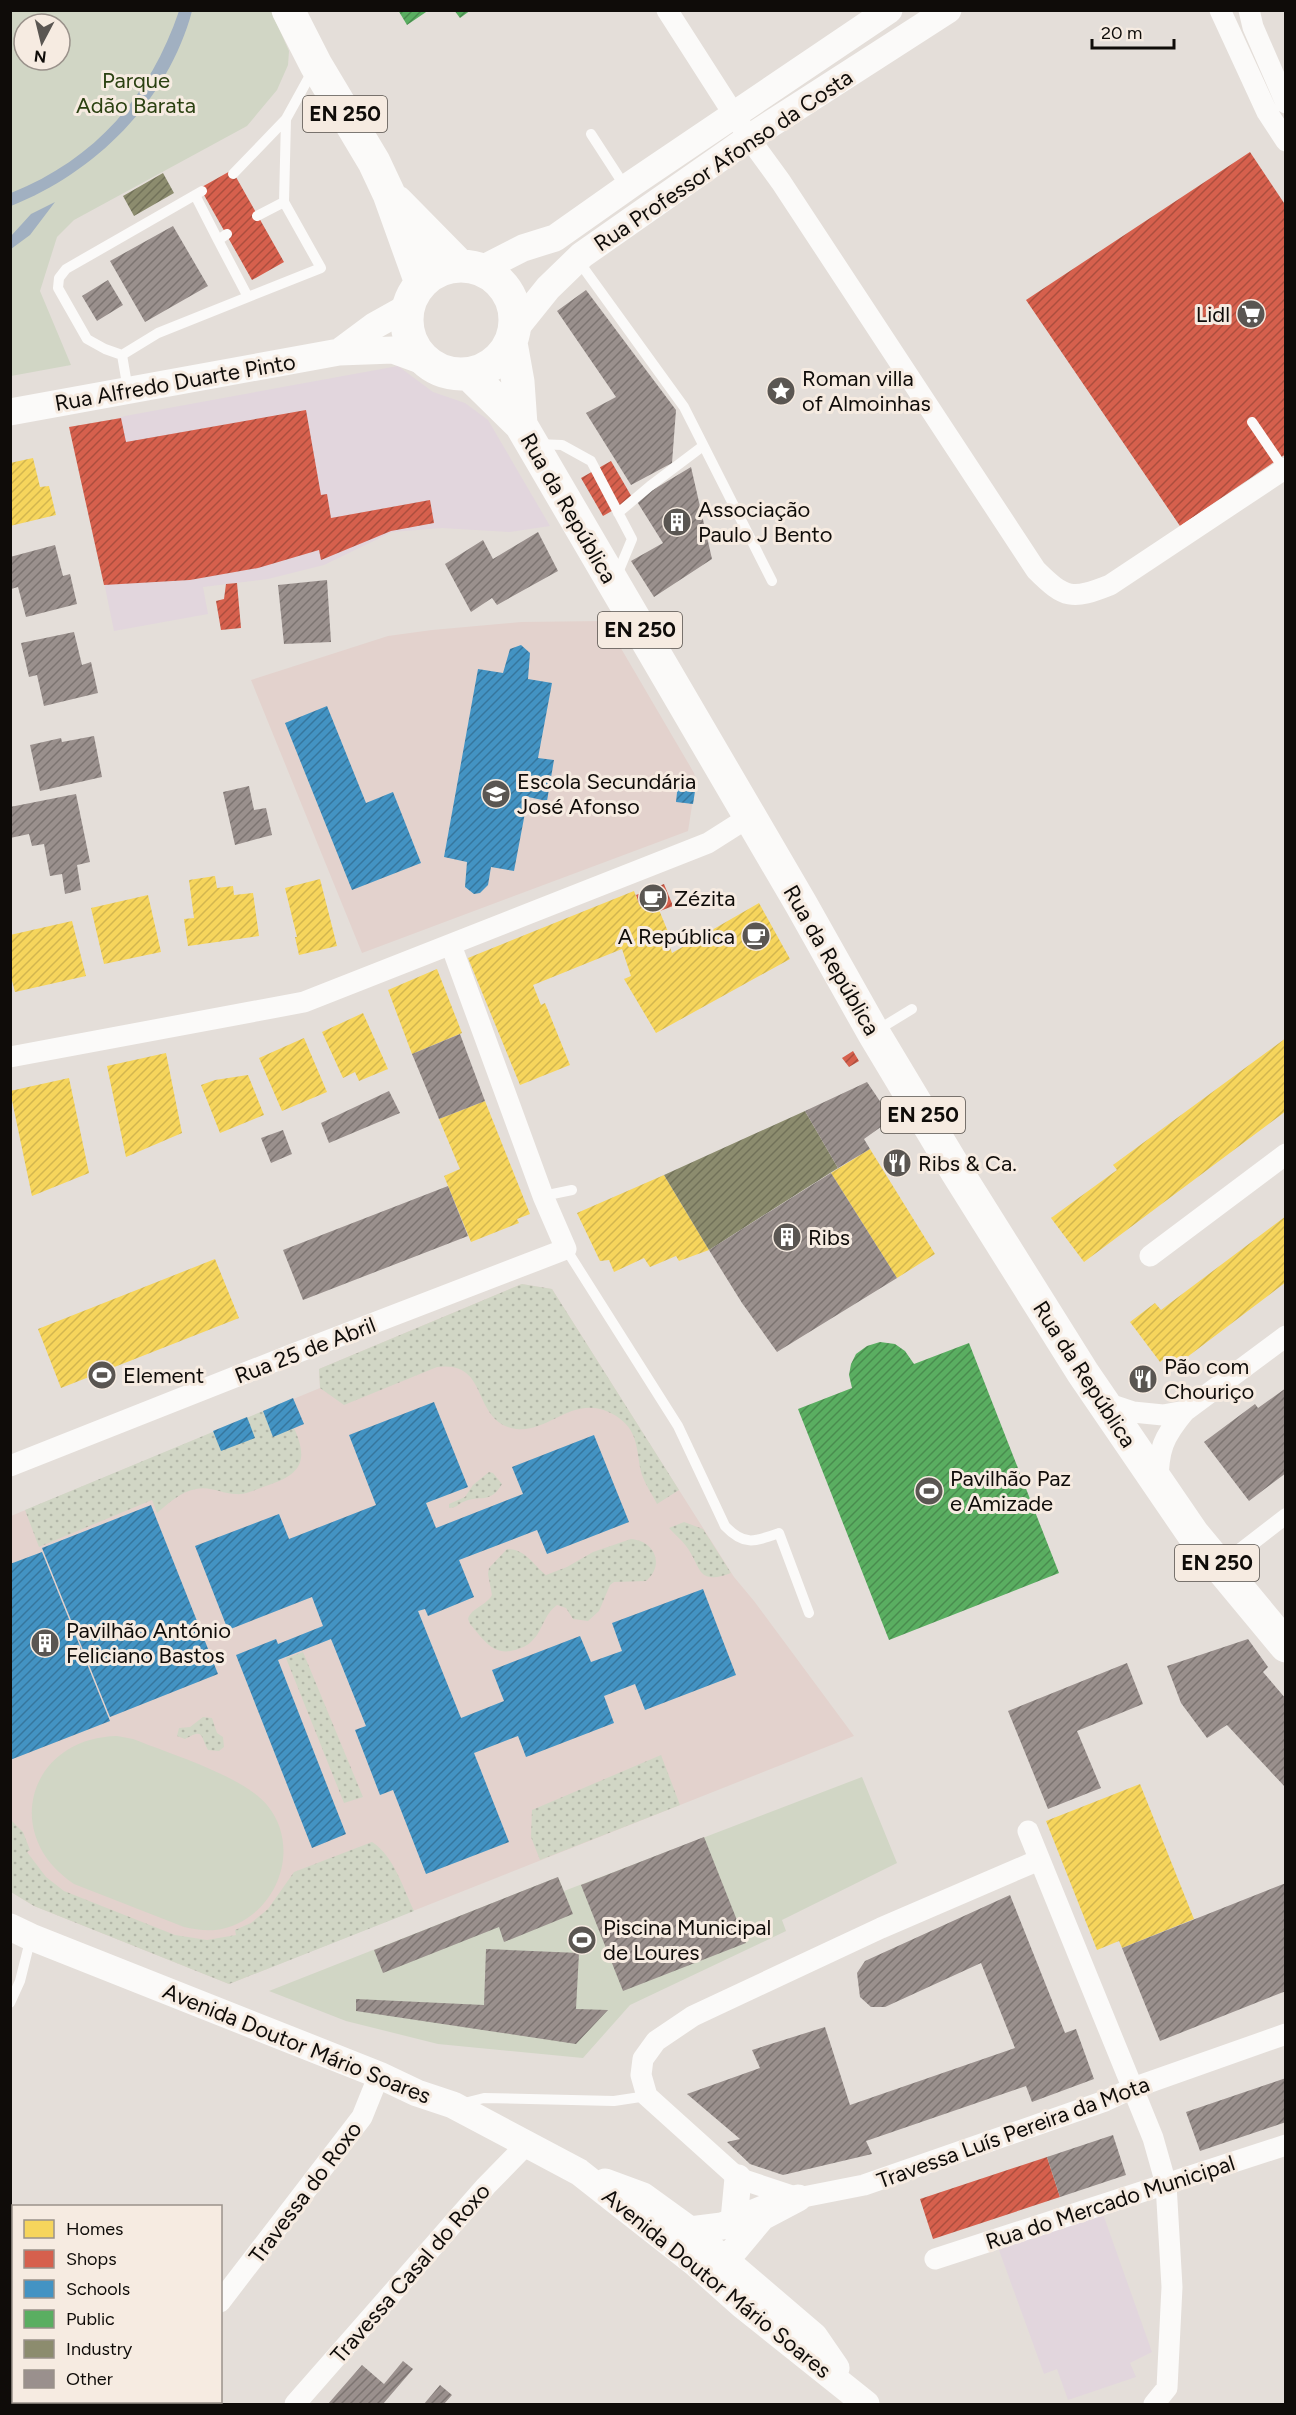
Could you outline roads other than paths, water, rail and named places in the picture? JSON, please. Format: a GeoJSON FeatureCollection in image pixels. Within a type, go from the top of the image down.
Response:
{"type":"FeatureCollection","features":[{"type":"Feature","properties":{"kind":"main road","name":"EN 250"},"geometry":{"type":"LineString","coordinates":[[288,10],[316,65],[374,162],[389,194],[415,295],[407,327],[413,346],[426,362]]}},
{"type":"Feature","properties":{"kind":"main road","name":"EN 250"},"geometry":{"type":"LineString","coordinates":[[389,194],[471,267],[500,280],[512,298],[513,336]]}},
{"type":"Feature","properties":{"kind":"main road"},"geometry":{"type":"LineString","coordinates":[[415,295],[438,271],[471,267]]}},
{"type":"Feature","properties":{"kind":"main road"},"geometry":{"type":"LineString","coordinates":[[426,362],[446,373],[470,375],[487,369],[501,359],[513,336]]}},
{"type":"Feature","properties":{"kind":"main road","name":"Rua da República"},"geometry":{"type":"LineString","coordinates":[[513,336],[526,434]]}},
{"type":"Feature","properties":{"kind":"main road","name":"Rua da República"},"geometry":{"type":"LineString","coordinates":[[470,375],[526,434],[873,1032],[957,1172],[1102,1402],[1193,1534],[1286,1646]]}},
{"type":"Feature","properties":{"kind":"street"},"geometry":{"type":"LineString","coordinates":[[667,10],[749,138],[787,191],[1036,570],[1052,586],[1065,593],[1083,596],[1110,585],[1285,468]]}},
{"type":"Feature","properties":{"kind":"street","name":"Rua Professor Afonso da Costa"},"geometry":{"type":"LineString","coordinates":[[513,336],[548,288],[638,194],[734,114],[888,10]]}},
{"type":"Feature","properties":{"kind":"street","name":"Rua Professor Afonso da Costa"},"geometry":{"type":"LineString","coordinates":[[471,267],[555,238],[749,138],[948,10]]}},
{"type":"Feature","properties":{"kind":"street"},"geometry":{"type":"LineString","coordinates":[[1220,10],[1267,112],[1286,141]]}},
{"type":"Feature","properties":{"kind":"street"},"geometry":{"type":"LineString","coordinates":[[1249,10],[1253,27],[1286,103]]}},
{"type":"Feature","properties":{"kind":"street","name":"Rua Alfredo Duarte Pinto"},"geometry":{"type":"LineString","coordinates":[[339,352],[415,295]]}},
{"type":"Feature","properties":{"kind":"street","name":"Rua Alfredo Duarte Pinto"},"geometry":{"type":"LineString","coordinates":[[10,412],[339,352],[393,350],[426,362]]}},
{"type":"Feature","properties":{"kind":"street"},"geometry":{"type":"LineString","coordinates":[[10,1057],[304,1002],[708,843],[749,817]]}},
{"type":"Feature","properties":{"kind":"street"},"geometry":{"type":"LineString","coordinates":[[451,945],[543,1196],[566,1249]]}},
{"type":"Feature","properties":{"kind":"street"},"geometry":{"type":"LineString","coordinates":[[1150,1256],[1286,1154]]}},
{"type":"Feature","properties":{"kind":"street","name":"Rua 25 de Abril"},"geometry":{"type":"LineString","coordinates":[[10,1466],[279,1359],[566,1249]]}},
{"type":"Feature","properties":{"kind":"street","name":"Rua da República"},"geometry":{"type":"LineString","coordinates":[[1158,1486],[1158,1460],[1168,1432],[1185,1412],[1286,1336]]}},
{"type":"Feature","properties":{"kind":"street"},"geometry":{"type":"LineString","coordinates":[[1102,1402],[1133,1412],[1163,1415],[1185,1412]]}},
{"type":"Feature","properties":{"kind":"street"},"geometry":{"type":"LineString","coordinates":[[1220,1567],[1286,1516]]}},
{"type":"Feature","properties":{"kind":"street"},"geometry":{"type":"LineString","coordinates":[[1028,1831],[1153,2138],[1166,2184],[1172,2287],[1167,2388],[1154,2404]]}},
{"type":"Feature","properties":{"kind":"street"},"geometry":{"type":"LineString","coordinates":[[734,2220],[738,2178],[647,2096],[641,2075],[643,2059],[656,2041],[693,2016],[881,1928],[1039,1860]]}},
{"type":"Feature","properties":{"kind":"street","name":"Avenida Doutor Mário Soares"},"geometry":{"type":"LineString","coordinates":[[21,1932],[379,2075],[417,2093],[453,2105],[579,2172],[643,2196],[690,2230],[814,2336],[860,2399]]}},
{"type":"Feature","properties":{"kind":"street","name":"Travessa Luís Pereira da Mota"},"geometry":{"type":"LineString","coordinates":[[738,2178],[798,2198],[864,2185],[1105,2101],[1133,2088],[1286,2034]]}},
{"type":"Feature","properties":{"kind":"street","name":"Travessa do Roxo"},"geometry":{"type":"LineString","coordinates":[[222,2299],[362,2117],[379,2075]]}},
{"type":"Feature","properties":{"kind":"street","name":"Travessa Casal do Roxo"},"geometry":{"type":"LineString","coordinates":[[295,2404],[486,2186],[527,2144]]}},
{"type":"Feature","properties":{"kind":"street","name":"Rua do Mercado Municipal"},"geometry":{"type":"LineString","coordinates":[[935,2259],[1286,2145]]}},
{"type":"Feature","properties":{"kind":"street","name":"Avenida Doutor Mário Soares"},"geometry":{"type":"LineString","coordinates":[[579,2172],[860,2399]]}},
{"type":"Feature","properties":{"kind":"street"},"geometry":{"type":"LineString","coordinates":[[690,2230],[722,2226],[754,2211],[798,2198]]}},
{"type":"Feature","properties":{"kind":"street"},"geometry":{"type":"LineString","coordinates":[[722,2287],[726,2260],[762,2217],[798,2198]]}},
{"type":"Feature","properties":{"kind":"lane"},"geometry":{"type":"LineString","coordinates":[[233,174],[286,119],[316,65]]}},
{"type":"Feature","properties":{"kind":"lane"},"geometry":{"type":"LineString","coordinates":[[248,297],[222,237],[198,193],[66,269],[59,278],[58,288],[87,339],[105,350],[122,355],[158,333],[321,268],[284,202],[286,119]]}},
{"type":"Feature","properties":{"kind":"lane"},"geometry":{"type":"LineString","coordinates":[[591,134],[638,194]]}},
{"type":"Feature","properties":{"kind":"lane"},"geometry":{"type":"LineString","coordinates":[[257,216],[284,202]]}},
{"type":"Feature","properties":{"kind":"lane"},"geometry":{"type":"LineString","coordinates":[[577,259],[684,407],[771,581]]}},
{"type":"Feature","properties":{"kind":"lane"},"geometry":{"type":"LineString","coordinates":[[122,355],[128,390]]}},
{"type":"Feature","properties":{"kind":"lane"},"geometry":{"type":"LineString","coordinates":[[1252,422],[1285,468]]}},
{"type":"Feature","properties":{"kind":"lane"},"geometry":{"type":"LineString","coordinates":[[526,434],[562,445],[591,461],[632,539],[614,584]]}},
{"type":"Feature","properties":{"kind":"lane"},"geometry":{"type":"LineString","coordinates":[[618,513],[704,446]]}},
{"type":"Feature","properties":{"kind":"lane"},"geometry":{"type":"LineString","coordinates":[[873,1032],[912,1010]]}},
{"type":"Feature","properties":{"kind":"lane"},"geometry":{"type":"LineString","coordinates":[[543,1196],[572,1190]]}},
{"type":"Feature","properties":{"kind":"lane"},"geometry":{"type":"LineString","coordinates":[[566,1249],[678,1426],[724,1526],[734,1536],[745,1540],[758,1540],[778,1533],[808,1613]]}},
{"type":"Feature","properties":{"kind":"lane"},"geometry":{"type":"LineString","coordinates":[[10,2003],[20,1980],[21,1932]]}},
{"type":"Feature","properties":{"kind":"lane"},"geometry":{"type":"LineString","coordinates":[[453,2105],[484,2098],[614,2102],[647,2096]]}},
{"type":"Feature","properties":{"kind":"water"},"geometry":{"type":"Polygon","coordinates":[[[179,11],[192,11],[181,44],[146,104],[124,130],[99,154],[71,174],[42,192],[11,206],[11,193],[69,162],[94,143],[116,121],[136,97],[152,71],[179,11]]]}},
{"type":"Feature","properties":{"kind":"water"},"geometry":{"type":"Polygon","coordinates":[[[55,202],[30,235],[11,249],[11,236],[31,214],[55,202]]]}},
{"type":"Feature","properties":{"kind":"place","name":"Lidl"},"geometry":{"type":"Point","coordinates":[1251,314]}},
{"type":"Feature","properties":{"kind":"place","name":"Roman villa of Almoinhas"},"geometry":{"type":"Point","coordinates":[781,391]}},
{"type":"Feature","properties":{"kind":"place","name":"Associação Paulo J Bento"},"geometry":{"type":"Point","coordinates":[677,522]}},
{"type":"Feature","properties":{"kind":"place","name":"Escola Secundária José Afonso"},"geometry":{"type":"Point","coordinates":[496,794]}},
{"type":"Feature","properties":{"kind":"place","name":"Zézita"},"geometry":{"type":"Point","coordinates":[653,898]}},
{"type":"Feature","properties":{"kind":"place","name":"A República"},"geometry":{"type":"Point","coordinates":[756,936]}},
{"type":"Feature","properties":{"kind":"place","name":"Ribs & Ca."},"geometry":{"type":"Point","coordinates":[897,1163]}},
{"type":"Feature","properties":{"kind":"place","name":"Ribs"},"geometry":{"type":"Point","coordinates":[787,1237]}},
{"type":"Feature","properties":{"kind":"place","name":"Element"},"geometry":{"type":"Point","coordinates":[102,1375]}},
{"type":"Feature","properties":{"kind":"place","name":"Pão com Chouriço"},"geometry":{"type":"Point","coordinates":[1143,1379]}},
{"type":"Feature","properties":{"kind":"place","name":"Pavilhão Paz e Amizade"},"geometry":{"type":"Point","coordinates":[929,1491]}},
{"type":"Feature","properties":{"kind":"place","name":"Pavilhão António Feliciano Bastos"},"geometry":{"type":"Point","coordinates":[45,1643]}},
{"type":"Feature","properties":{"kind":"place","name":"Piscina Municipal de Loures"},"geometry":{"type":"Point","coordinates":[582,1940]}},
{"type":"Feature","properties":{"kind":"park label","name":"Parque Adão Barata"},"geometry":{"type":"Point","coordinates":[136,92]}}]}
